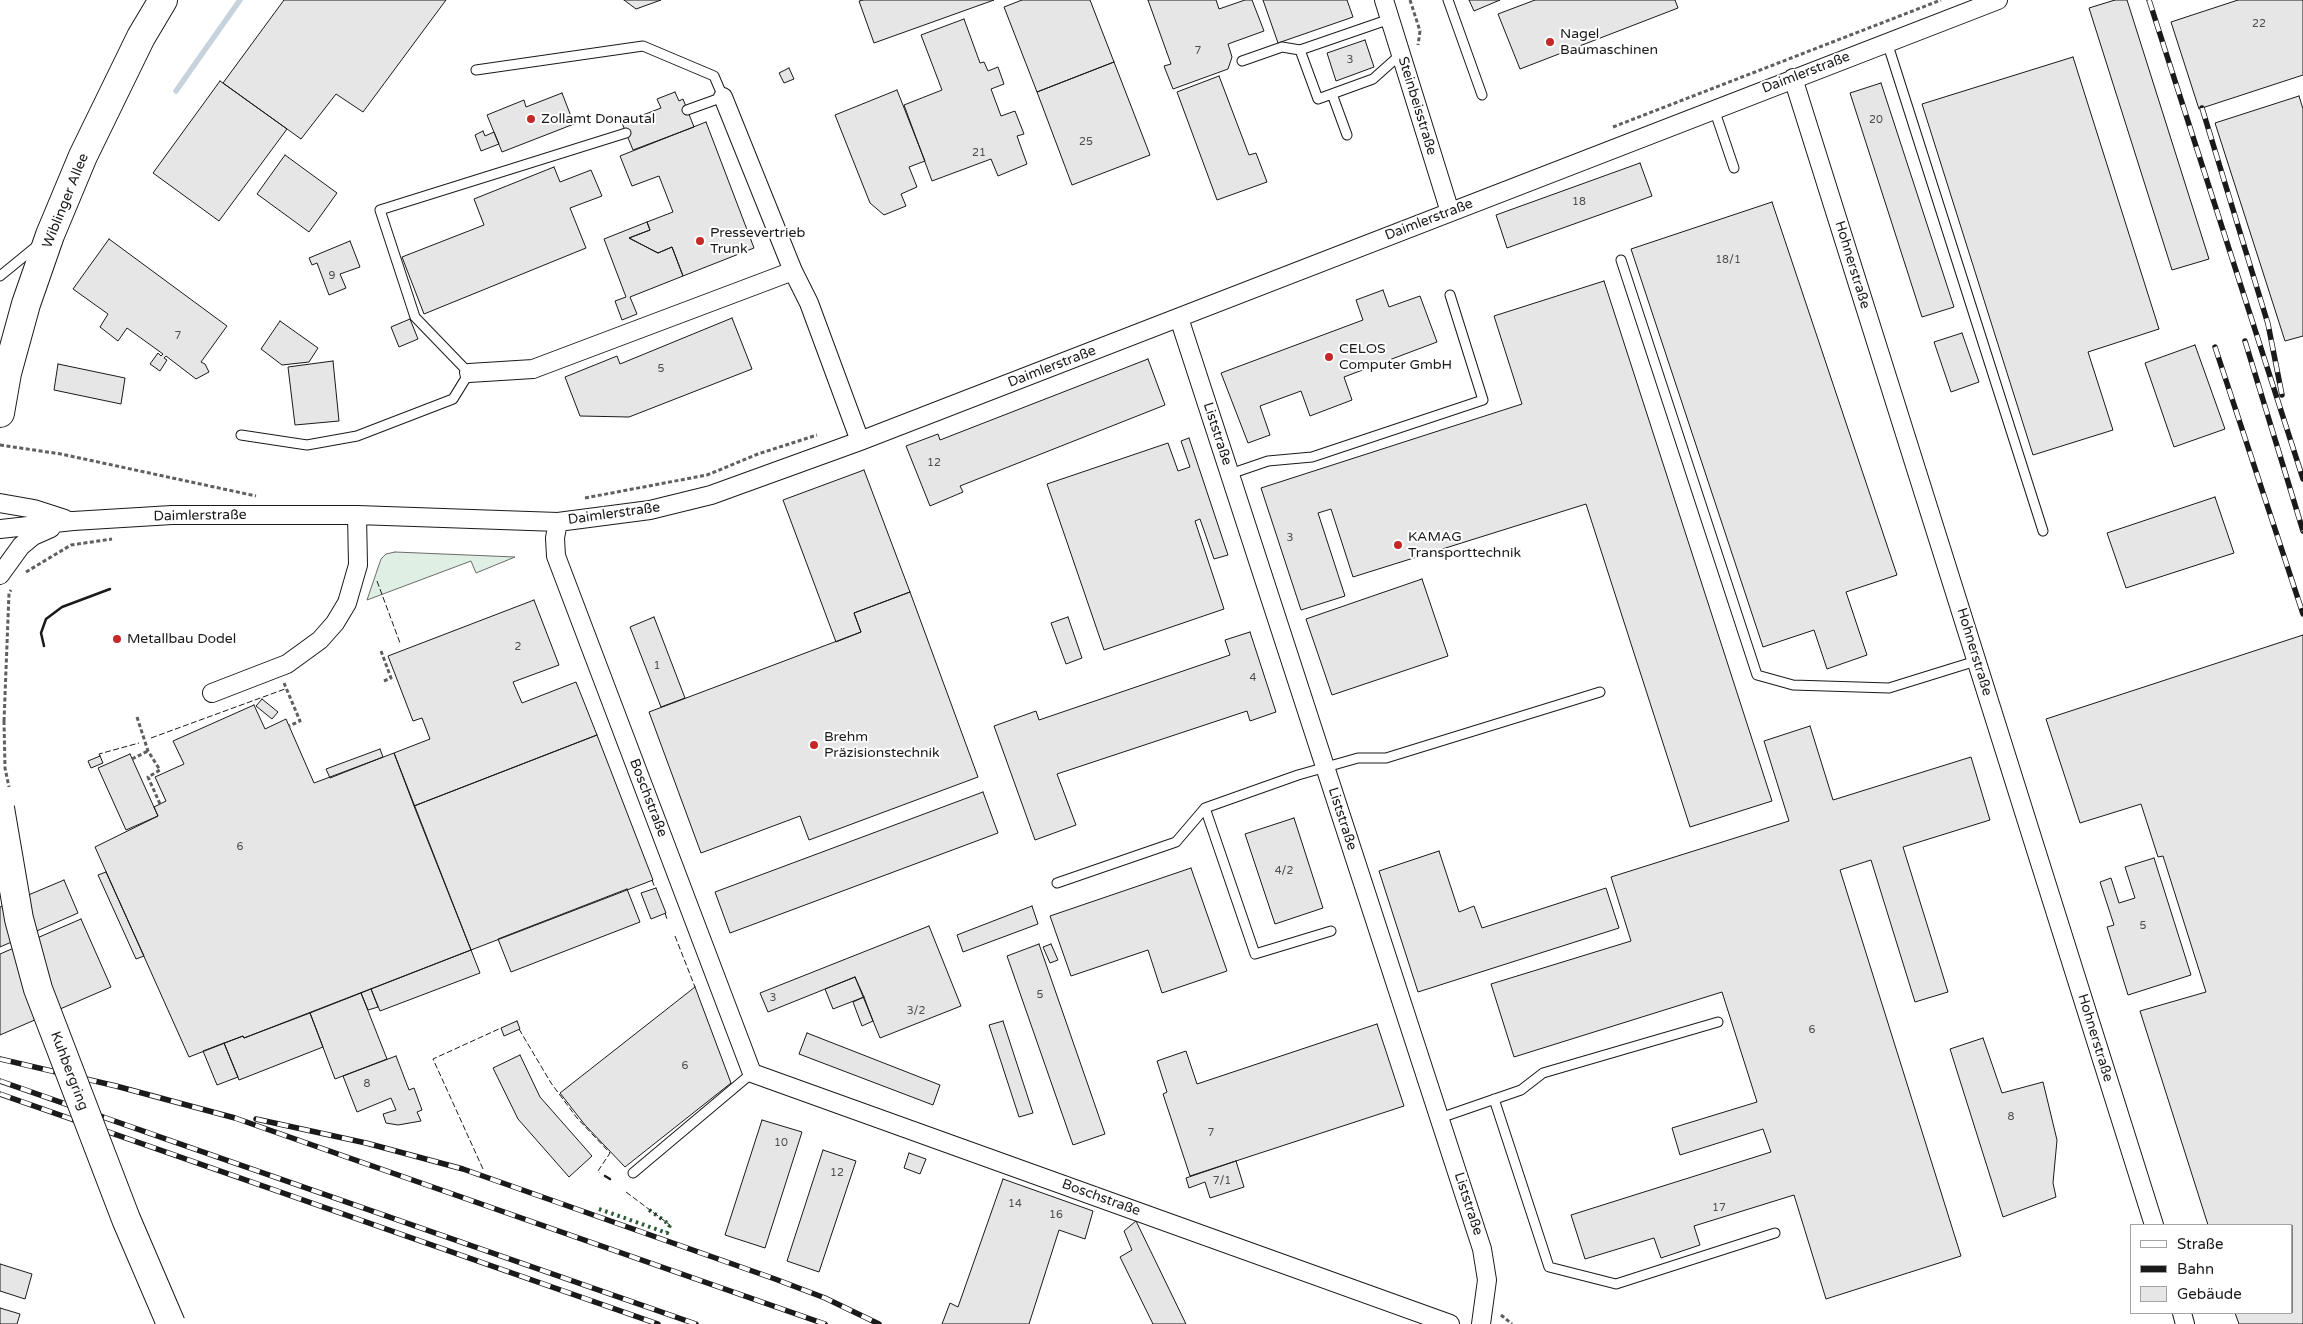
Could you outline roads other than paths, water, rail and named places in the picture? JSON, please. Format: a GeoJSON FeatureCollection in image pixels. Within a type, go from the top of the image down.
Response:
{"type":"FeatureCollection","features":[{"type":"Feature","properties":{"kind":"main road","name":"Wiblinger Allee"},"geometry":{"type":"LineString","coordinates":[[0,414],[7,373],[26,304],[50,235],[84,156],[136,45],[163,0]]}},
{"type":"Feature","properties":{"kind":"main road","name":"Kuhbergring"},"geometry":{"type":"LineString","coordinates":[[0,808],[19,919],[38,989],[126,1219],[171,1324]]}},
{"type":"Feature","properties":{"kind":"street","name":"Steinbeisstraße"},"geometry":{"type":"LineString","coordinates":[[1384,0],[1450,212]]}},
{"type":"Feature","properties":{"kind":"street","name":"Daimlerstraße"},"geometry":{"type":"LineString","coordinates":[[0,528],[172,515],[357,515],[558,522],[650,510],[711,496],[860,441],[1998,0]]}},
{"type":"Feature","properties":{"kind":"street","name":"Hohnerstraße"},"geometry":{"type":"LineString","coordinates":[[1793,78],[2154,1224]]}},
{"type":"Feature","properties":{"kind":"street"},"geometry":{"type":"LineString","coordinates":[[723,96],[793,270],[809,303],[860,441]]}},
{"type":"Feature","properties":{"kind":"street"},"geometry":{"type":"LineString","coordinates":[[469,373],[533,369],[793,270]]}},
{"type":"Feature","properties":{"kind":"street","name":"Liststraße"},"geometry":{"type":"LineString","coordinates":[[1178,318],[1482,1249],[1487,1280],[1481,1324]]}},
{"type":"Feature","properties":{"kind":"street","name":"Daimlerstraße"},"geometry":{"type":"LineString","coordinates":[[0,503],[34,509],[73,521]]}},
{"type":"Feature","properties":{"kind":"street"},"geometry":{"type":"LineString","coordinates":[[212,693],[279,669],[320,640],[335,623],[347,603],[358,565],[357,515]]}},
{"type":"Feature","properties":{"kind":"street","name":"Daimlerstraße"},"geometry":{"type":"LineString","coordinates":[[0,575],[21,546],[33,536],[73,521]]}},
{"type":"Feature","properties":{"kind":"street","name":"Boschstraße"},"geometry":{"type":"LineString","coordinates":[[558,522],[555,538],[556,556],[752,1073],[1450,1324]]}},
{"type":"Feature","properties":{"kind":"lane"},"geometry":{"type":"LineString","coordinates":[[1448,0],[1482,95]]}},
{"type":"Feature","properties":{"kind":"lane"},"geometry":{"type":"LineString","coordinates":[[1242,61],[1282,47],[1300,50],[1390,18]]}},
{"type":"Feature","properties":{"kind":"lane"},"geometry":{"type":"LineString","coordinates":[[1887,42],[2043,531]]}},
{"type":"Feature","properties":{"kind":"lane"},"geometry":{"type":"LineString","coordinates":[[476,70],[643,46],[714,76],[723,96],[687,110]]}},
{"type":"Feature","properties":{"kind":"lane"},"geometry":{"type":"LineString","coordinates":[[1300,50],[1318,99],[1373,79],[1403,62]]}},
{"type":"Feature","properties":{"kind":"lane"},"geometry":{"type":"LineString","coordinates":[[1332,94],[1346,135]]}},
{"type":"Feature","properties":{"kind":"lane"},"geometry":{"type":"LineString","coordinates":[[1714,109],[1734,168]]}},
{"type":"Feature","properties":{"kind":"lane"},"geometry":{"type":"LineString","coordinates":[[241,435],[307,445],[357,436],[453,399],[469,373],[416,317],[380,210],[626,133]]}},
{"type":"Feature","properties":{"kind":"lane"},"geometry":{"type":"LineString","coordinates":[[0,276],[50,235]]}},
{"type":"Feature","properties":{"kind":"lane"},"geometry":{"type":"LineString","coordinates":[[1621,260],[1756,675],[1793,685],[1889,688],[1976,661]]}},
{"type":"Feature","properties":{"kind":"lane"},"geometry":{"type":"LineString","coordinates":[[1230,474],[1268,461],[1312,457],[1483,400],[1450,295]]}},
{"type":"Feature","properties":{"kind":"lane"},"geometry":{"type":"LineString","coordinates":[[1056,883],[1176,842],[1205,808],[1298,776],[1358,758],[1386,758],[1600,692]]}},
{"type":"Feature","properties":{"kind":"lane"},"geometry":{"type":"LineString","coordinates":[[1205,808],[1255,954],[1331,931]]}},
{"type":"Feature","properties":{"kind":"lane"},"geometry":{"type":"LineString","coordinates":[[1440,1118],[1521,1090],[1543,1073],[1718,1022]]}},
{"type":"Feature","properties":{"kind":"lane"},"geometry":{"type":"LineString","coordinates":[[633,1173],[752,1073]]}},
{"type":"Feature","properties":{"kind":"lane"},"geometry":{"type":"LineString","coordinates":[[1494,1099],[1549,1267],[1616,1284],[1775,1233]]}},
{"type":"Feature","properties":{"kind":"waterway"},"geometry":{"type":"LineString","coordinates":[[176,91],[240,0]]}},
{"type":"Feature","properties":{"kind":"railway"},"geometry":{"type":"LineString","coordinates":[[2149,0],[2303,479]]}},
{"type":"Feature","properties":{"kind":"railway"},"geometry":{"type":"LineString","coordinates":[[2202,108],[2268,324],[2282,395]]}},
{"type":"Feature","properties":{"kind":"railway"},"geometry":{"type":"LineString","coordinates":[[2245,341],[2303,531]]}},
{"type":"Feature","properties":{"kind":"railway"},"geometry":{"type":"LineString","coordinates":[[2215,347],[2303,614]]}},
{"type":"Feature","properties":{"kind":"railway"},"geometry":{"type":"LineString","coordinates":[[0,1059],[116,1086],[235,1118],[825,1324]]}},
{"type":"Feature","properties":{"kind":"railway"},"geometry":{"type":"LineString","coordinates":[[0,1081],[696,1324]]}},
{"type":"Feature","properties":{"kind":"railway"},"geometry":{"type":"LineString","coordinates":[[0,1094],[658,1324]]}},
{"type":"Feature","properties":{"kind":"railway"},"geometry":{"type":"LineString","coordinates":[[256,1119],[366,1143],[463,1169],[775,1279],[825,1298],[879,1324]]}},
{"type":"Feature","properties":{"kind":"place","name":"Nagel Baumaschinen"},"geometry":{"type":"Point","coordinates":[1550,42]}},
{"type":"Feature","properties":{"kind":"place","name":"Zollamt Donautal"},"geometry":{"type":"Point","coordinates":[531,119]}},
{"type":"Feature","properties":{"kind":"place","name":"Pressevertrieb Trunk"},"geometry":{"type":"Point","coordinates":[700,241]}},
{"type":"Feature","properties":{"kind":"place","name":"CELOS Computer GmbH"},"geometry":{"type":"Point","coordinates":[1329,357]}},
{"type":"Feature","properties":{"kind":"place","name":"KAMAG Transporttechnik"},"geometry":{"type":"Point","coordinates":[1398,545]}},
{"type":"Feature","properties":{"kind":"place","name":"Metallbau Dodel"},"geometry":{"type":"Point","coordinates":[117,639]}},
{"type":"Feature","properties":{"kind":"place","name":"Brehm Präzisionstechnik"},"geometry":{"type":"Point","coordinates":[814,745]}}]}
